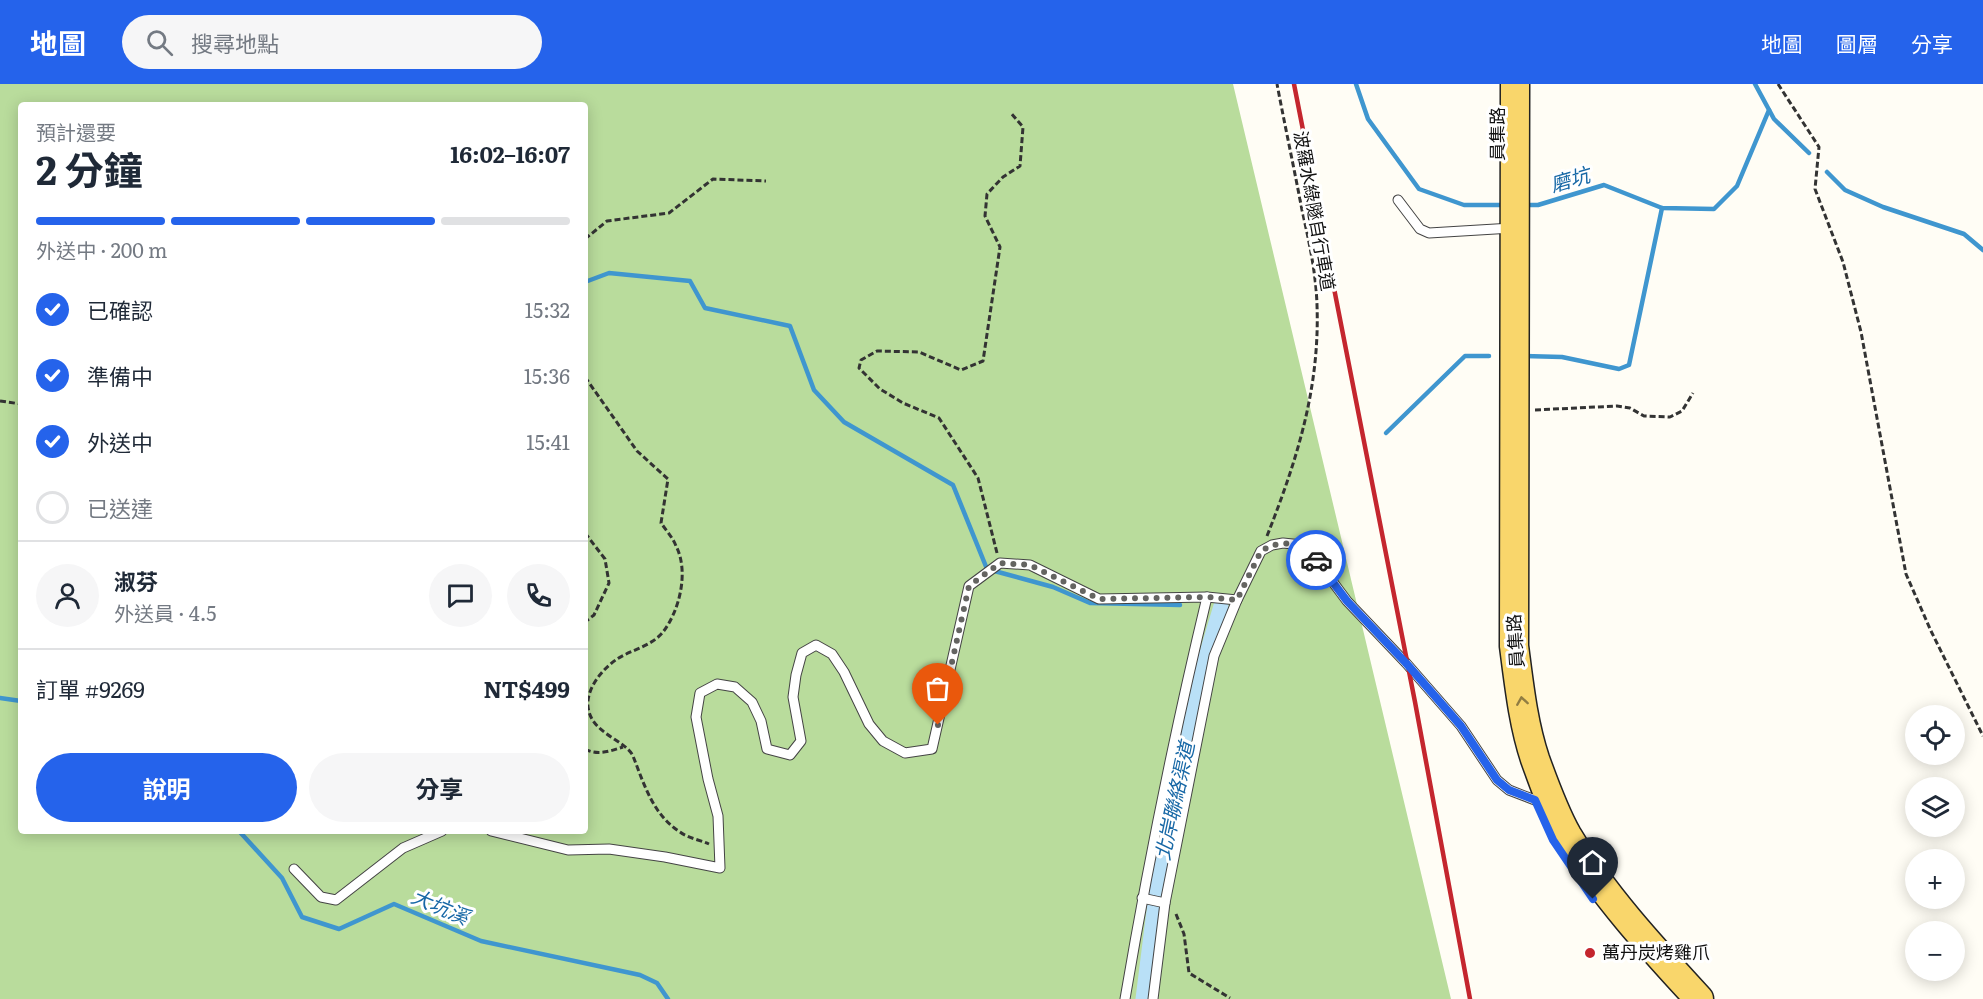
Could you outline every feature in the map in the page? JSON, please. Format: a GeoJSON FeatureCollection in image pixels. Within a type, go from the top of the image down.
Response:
{"type":"FeatureCollection","features":[{"type":"Feature","properties":{"kind":"main road","name":"員集路"},"geometry":{"type":"LineString","coordinates":[[1498,84],[1506,183]]}},
{"type":"Feature","properties":{"kind":"main road","name":"員集路"},"geometry":{"type":"LineString","coordinates":[[1506,183],[1515,84]]}},
{"type":"Feature","properties":{"kind":"main road"},"geometry":{"type":"LineString","coordinates":[[1506,183],[1506,228]]}},
{"type":"Feature","properties":{"kind":"main road","name":"員集路"},"geometry":{"type":"LineString","coordinates":[[1506,228],[1514,410],[1514,646],[1525,722],[1535,758],[1566,833],[1593,873],[1646,942],[1699,999]]}},
{"type":"Feature","properties":{"kind":"main road","name":"員集路"},"geometry":{"type":"LineString","coordinates":[[1506,228],[1495,647],[1507,728],[1553,840],[1580,883],[1630,948],[1678,999]]}},
{"type":"Feature","properties":{"kind":"lane"},"geometry":{"type":"LineString","coordinates":[[1398,200],[1420,229],[1429,233],[1506,228]]}},
{"type":"Feature","properties":{"kind":"lane"},"geometry":{"type":"LineString","coordinates":[[1153,999],[1165,903],[1214,656],[1237,600],[1261,551],[1272,545],[1283,543],[1302,546],[1309,550],[1347,601],[1406,663],[1461,726],[1497,780],[1509,790],[1535,800]]}},
{"type":"Feature","properties":{"kind":"lane"},"geometry":{"type":"LineString","coordinates":[[503,834],[568,850],[609,849],[720,868],[718,816],[696,717],[700,693],[717,684],[735,687],[752,702],[761,721],[767,749],[790,755],[801,741],[793,697],[796,675],[802,653],[816,645],[832,654],[844,672],[869,724],[883,741],[905,753],[932,749],[969,586],[1000,563],[1030,565],[1099,599],[1207,597],[1237,600]]}},
{"type":"Feature","properties":{"kind":"lane"},"geometry":{"type":"LineString","coordinates":[[1125,999],[1175,730],[1207,597]]}},
{"type":"Feature","properties":{"kind":"lane"},"geometry":{"type":"LineString","coordinates":[[294,869],[321,897],[336,900],[403,848],[435,834]]}},
{"type":"Feature","properties":{"kind":"lane"},"geometry":{"type":"LineString","coordinates":[[1142,898],[1165,903]]}},
{"type":"Feature","properties":{"kind":"path","name":"波羅水綠隧自行車道"},"geometry":{"type":"LineString","coordinates":[[1261,551],[1291,475],[1310,400],[1317,354],[1317,304],[1312,255],[1277,84]]}},
{"type":"Feature","properties":{"kind":"path"},"geometry":{"type":"LineString","coordinates":[[1778,84],[1819,147],[1815,189],[1843,262],[1862,332],[1906,574],[1931,631],[1983,735]]}},
{"type":"Feature","properties":{"kind":"path"},"geometry":{"type":"LineString","coordinates":[[1000,563],[978,478],[939,418],[903,403],[880,389],[859,369],[861,360],[877,351],[919,352],[961,370],[983,361],[1000,247],[985,216],[987,194],[1003,177],[1020,166],[1023,127],[1010,112]]}},
{"type":"Feature","properties":{"kind":"path"},"geometry":{"type":"LineString","coordinates":[[588,237],[607,221],[669,213],[713,179],[766,181]]}},
{"type":"Feature","properties":{"kind":"path"},"geometry":{"type":"LineString","coordinates":[[588,381],[637,451],[668,479],[661,523],[677,546],[683,569],[679,601],[663,633],[642,648],[616,659],[596,679],[588,695]]}},
{"type":"Feature","properties":{"kind":"path"},"geometry":{"type":"LineString","coordinates":[[1514,410],[1617,406],[1630,408],[1644,416],[1670,417],[1682,411],[1693,393]]}},
{"type":"Feature","properties":{"kind":"path"},"geometry":{"type":"LineString","coordinates":[[0,401],[18,404]]}},
{"type":"Feature","properties":{"kind":"path"},"geometry":{"type":"LineString","coordinates":[[588,537],[604,559],[609,583],[594,615],[588,619]]}},
{"type":"Feature","properties":{"kind":"path"},"geometry":{"type":"LineString","coordinates":[[588,704],[596,725],[631,753],[644,787],[660,814],[680,833],[720,847]]}},
{"type":"Feature","properties":{"kind":"path"},"geometry":{"type":"LineString","coordinates":[[588,750],[605,753],[623,747]]}},
{"type":"Feature","properties":{"kind":"path"},"geometry":{"type":"LineString","coordinates":[[1165,903],[1177,916],[1184,934],[1189,973],[1230,998]]}},
{"type":"Feature","properties":{"kind":"green space"},"geometry":{"type":"Polygon","coordinates":[[[0,84],[1233,84],[1451,999],[0,999],[0,84]]]}},
{"type":"Feature","properties":{"kind":"waterway","name":"磨坑"},"geometry":{"type":"LineString","coordinates":[[1356,84],[1368,119],[1419,189],[1464,205],[1506,205]]}},
{"type":"Feature","properties":{"kind":"waterway","name":"磨坑"},"geometry":{"type":"LineString","coordinates":[[1755,84],[1774,119],[1809,153]]}},
{"type":"Feature","properties":{"kind":"waterway","name":"磨坑"},"geometry":{"type":"LineString","coordinates":[[1524,205],[1538,205],[1604,185],[1662,208],[1714,209],[1737,186],[1769,110]]}},
{"type":"Feature","properties":{"kind":"waterway","name":"磨坑"},"geometry":{"type":"LineString","coordinates":[[1827,172],[1845,190],[1883,207],[1964,234],[1983,250]]}},
{"type":"Feature","properties":{"kind":"waterway"},"geometry":{"type":"LineString","coordinates":[[1523,356],[1562,357],[1619,369],[1629,365],[1662,208]]}},
{"type":"Feature","properties":{"kind":"waterway"},"geometry":{"type":"LineString","coordinates":[[588,281],[609,273],[690,281],[705,308],[790,326],[814,390],[844,422],[953,485],[987,569],[1053,587],[1090,603],[1180,605]]}},
{"type":"Feature","properties":{"kind":"waterway"},"geometry":{"type":"LineString","coordinates":[[1386,433],[1465,356],[1489,356]]}},
{"type":"Feature","properties":{"kind":"waterway","name":"北岸聯絡渠道"},"geometry":{"type":"LineString","coordinates":[[1143,999],[1157,887],[1200,676],[1221,606]]}},
{"type":"Feature","properties":{"kind":"waterway","name":"大坑溪"},"geometry":{"type":"LineString","coordinates":[[0,698],[18,701]]}},
{"type":"Feature","properties":{"kind":"waterway","name":"大坑溪"},"geometry":{"type":"LineString","coordinates":[[242,834],[282,878],[302,917],[339,929],[394,904],[481,941],[640,975],[657,983],[668,999]]}},
{"type":"Feature","properties":{"kind":"railway"},"geometry":{"type":"LineString","coordinates":[[1294,84],[1415,702],[1470,999]]}},
{"type":"Feature","properties":{"kind":"way so far"},"geometry":{"type":"LineString","coordinates":[[938,725],[969,586],[1000,563],[1030,565],[1099,599],[1207,597],[1237,600],[1261,551],[1272,545],[1292,543],[1302,546],[1309,550],[1316,560]]}},
{"type":"Feature","properties":{"kind":"place","name":"萬丹炭烤雞爪"},"geometry":{"type":"Point","coordinates":[1590,953]}},
{"type":"Feature","properties":{"kind":"route"},"geometry":{"type":"LineString","coordinates":[[1316,560],[1347,601],[1406,663],[1461,726],[1497,780],[1509,790],[1535,800],[1553,840],[1593,899]]}}]}
